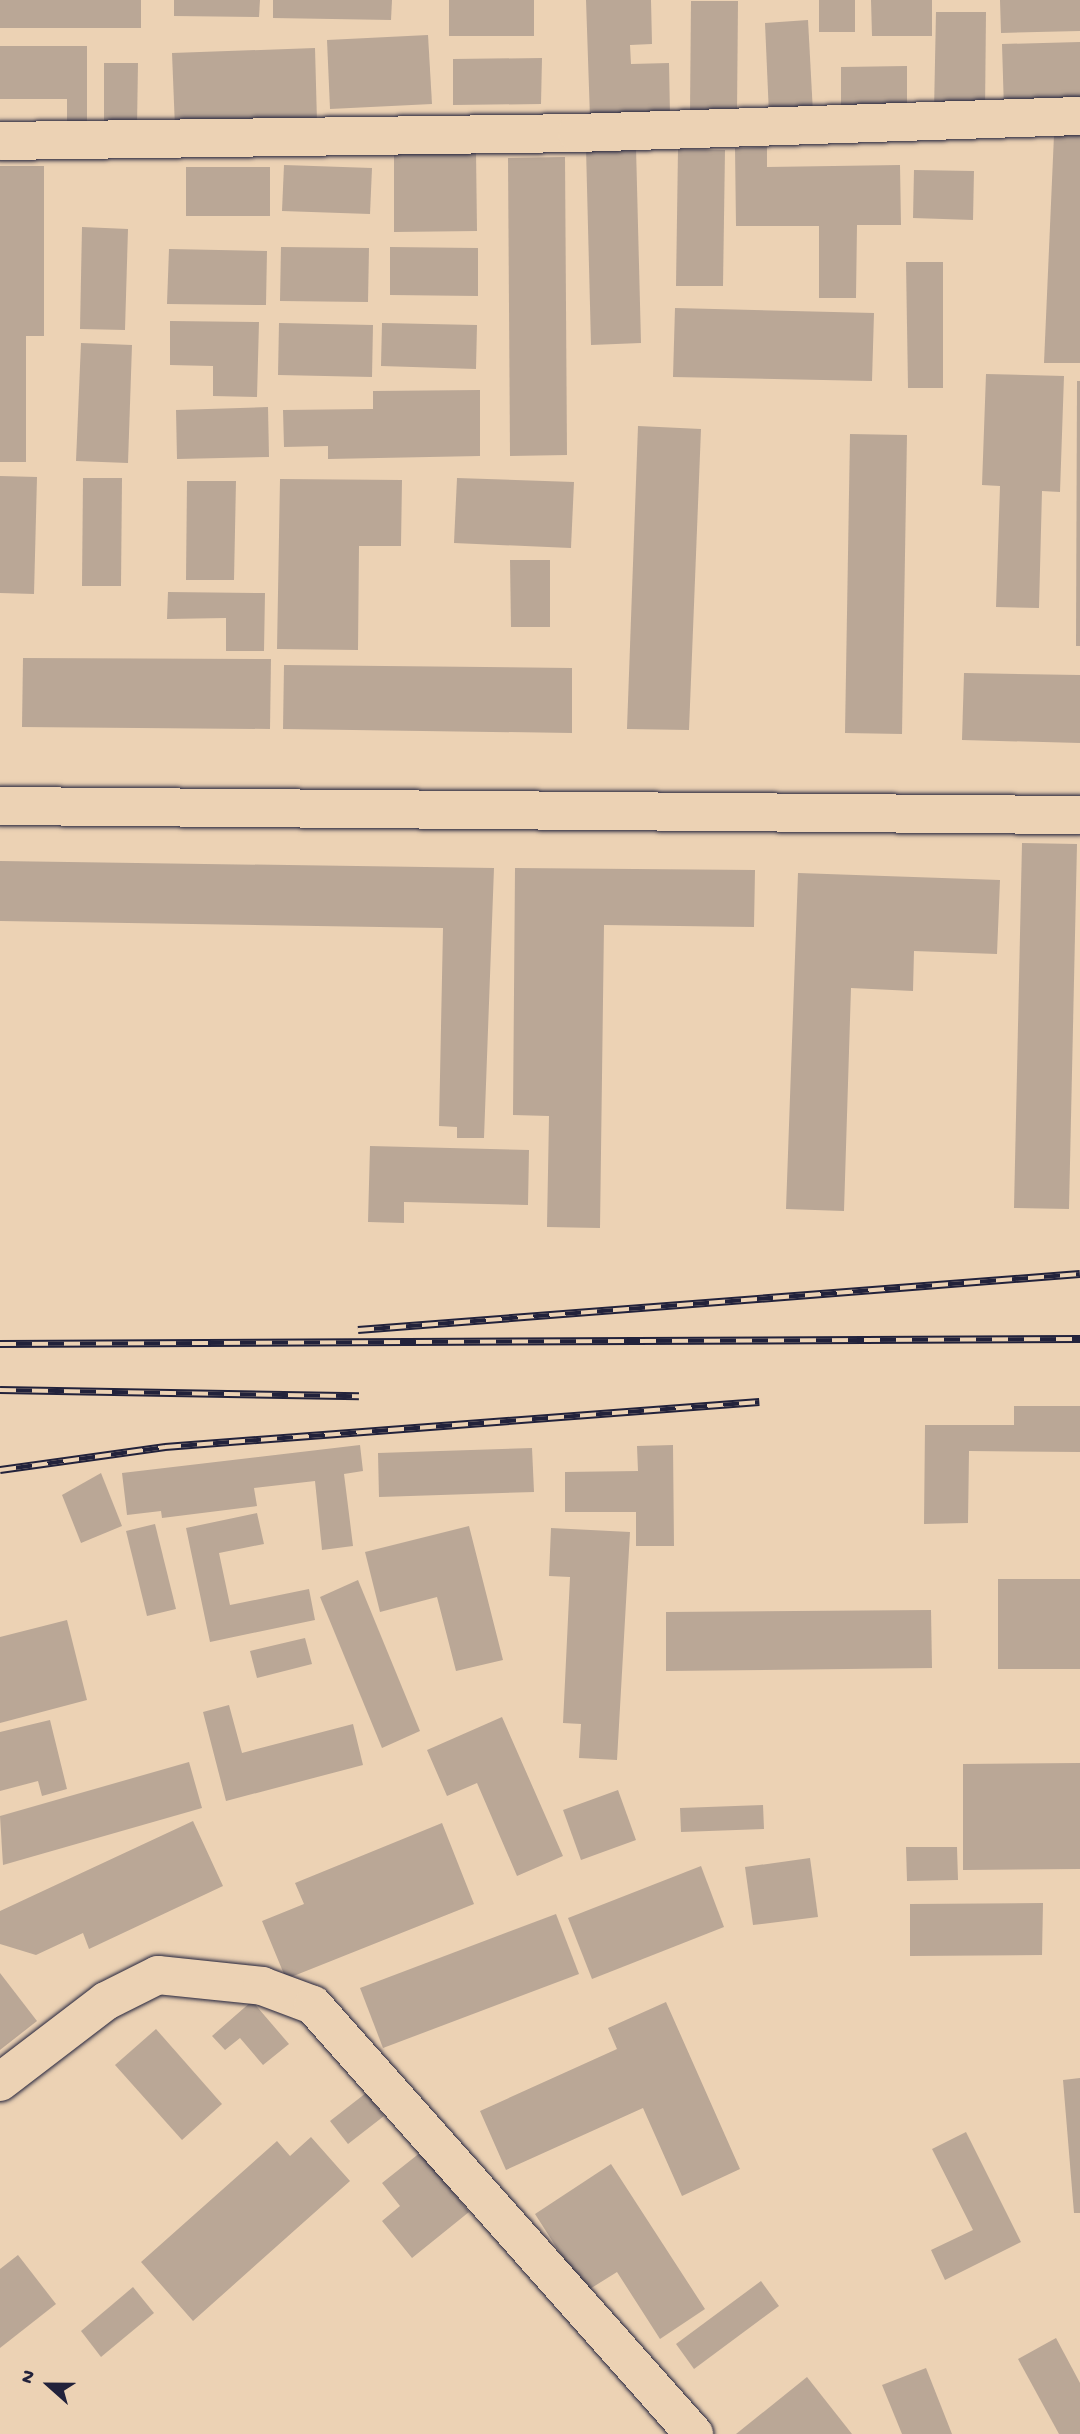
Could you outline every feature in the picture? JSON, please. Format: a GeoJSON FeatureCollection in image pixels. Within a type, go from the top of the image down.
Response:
{"type":"FeatureCollection","features":[{"type":"Feature","properties":{"kind":"street"},"geometry":{"type":"LineString","coordinates":[[0,141],[577,134],[1080,116]]}},
{"type":"Feature","properties":{"kind":"street"},"geometry":{"type":"LineString","coordinates":[[0,806],[1080,814]]}},
{"type":"Feature","properties":{"kind":"street"},"geometry":{"type":"LineString","coordinates":[[0,2082],[106,2001],[158,1975],[262,1986],[313,2005],[694,2434]]}},
{"type":"Feature","properties":{"kind":"building"},"geometry":{"type":"Polygon","coordinates":[[[0,0],[141,0],[141,28],[0,28],[0,0]]]}},
{"type":"Feature","properties":{"kind":"building"},"geometry":{"type":"Polygon","coordinates":[[[174,0],[260,0],[259,17],[174,16],[174,0]]]}},
{"type":"Feature","properties":{"kind":"building"},"geometry":{"type":"Polygon","coordinates":[[[273,0],[392,0],[391,20],[273,18],[273,0]]]}},
{"type":"Feature","properties":{"kind":"building"},"geometry":{"type":"Polygon","coordinates":[[[449,0],[534,0],[534,36],[449,36],[449,0]]]}},
{"type":"Feature","properties":{"kind":"building"},"geometry":{"type":"Polygon","coordinates":[[[586,0],[651,0],[652,44],[630,45],[631,64],[669,63],[670,115],[590,118],[586,0]]]}},
{"type":"Feature","properties":{"kind":"building"},"geometry":{"type":"Polygon","coordinates":[[[819,0],[855,0],[855,32],[819,32],[819,0]]]}},
{"type":"Feature","properties":{"kind":"building"},"geometry":{"type":"Polygon","coordinates":[[[871,0],[932,0],[932,36],[872,36],[871,0]]]}},
{"type":"Feature","properties":{"kind":"building"},"geometry":{"type":"Polygon","coordinates":[[[1000,0],[1080,0],[1080,31],[1001,33],[1000,0]]]}},
{"type":"Feature","properties":{"kind":"building"},"geometry":{"type":"Polygon","coordinates":[[[691,1],[738,1],[737,112],[690,112],[691,1]]]}},
{"type":"Feature","properties":{"kind":"building"},"geometry":{"type":"Polygon","coordinates":[[[936,12],[986,12],[985,111],[934,111],[936,12]]]}},
{"type":"Feature","properties":{"kind":"building"},"geometry":{"type":"Polygon","coordinates":[[[808,20],[813,113],[769,115],[765,23],[808,20]]]}},
{"type":"Feature","properties":{"kind":"building"},"geometry":{"type":"Polygon","coordinates":[[[428,35],[432,104],[330,109],[327,40],[428,35]]]}},
{"type":"Feature","properties":{"kind":"building"},"geometry":{"type":"Polygon","coordinates":[[[1080,42],[1080,108],[1004,110],[1002,44],[1080,42]]]}},
{"type":"Feature","properties":{"kind":"building"},"geometry":{"type":"Polygon","coordinates":[[[0,46],[87,46],[87,130],[67,130],[67,99],[0,99],[0,46]]]}},
{"type":"Feature","properties":{"kind":"building"},"geometry":{"type":"Polygon","coordinates":[[[315,48],[317,122],[175,128],[172,53],[315,48]]]}},
{"type":"Feature","properties":{"kind":"building"},"geometry":{"type":"Polygon","coordinates":[[[542,58],[541,104],[453,105],[453,59],[542,58]]]}},
{"type":"Feature","properties":{"kind":"building"},"geometry":{"type":"Polygon","coordinates":[[[104,63],[138,63],[137,126],[104,126],[104,63]]]}},
{"type":"Feature","properties":{"kind":"building"},"geometry":{"type":"Polygon","coordinates":[[[907,66],[907,114],[841,114],[841,67],[907,66]]]}},
{"type":"Feature","properties":{"kind":"building"},"geometry":{"type":"Polygon","coordinates":[[[1054,135],[1080,135],[1080,363],[1044,363],[1054,135]]]}},
{"type":"Feature","properties":{"kind":"building"},"geometry":{"type":"Polygon","coordinates":[[[636,147],[641,343],[591,345],[586,148],[636,147]]]}},
{"type":"Feature","properties":{"kind":"building"},"geometry":{"type":"Polygon","coordinates":[[[767,147],[767,167],[900,165],[901,225],[857,225],[856,298],[819,298],[819,226],[736,226],[735,148],[767,147]]]}},
{"type":"Feature","properties":{"kind":"building"},"geometry":{"type":"Polygon","coordinates":[[[678,149],[725,150],[723,286],[676,286],[678,149]]]}},
{"type":"Feature","properties":{"kind":"building"},"geometry":{"type":"Polygon","coordinates":[[[476,151],[477,231],[394,232],[394,152],[476,151]]]}},
{"type":"Feature","properties":{"kind":"building"},"geometry":{"type":"Polygon","coordinates":[[[565,157],[567,455],[510,456],[508,158],[565,157]]]}},
{"type":"Feature","properties":{"kind":"building"},"geometry":{"type":"Polygon","coordinates":[[[284,165],[372,168],[370,214],[282,211],[284,165]]]}},
{"type":"Feature","properties":{"kind":"building"},"geometry":{"type":"Polygon","coordinates":[[[0,166],[44,166],[44,336],[26,336],[26,462],[0,462],[0,166]]]}},
{"type":"Feature","properties":{"kind":"building"},"geometry":{"type":"Polygon","coordinates":[[[186,167],[270,167],[270,216],[186,216],[186,167]]]}},
{"type":"Feature","properties":{"kind":"building"},"geometry":{"type":"Polygon","coordinates":[[[914,170],[974,171],[973,220],[913,218],[914,170]]]}},
{"type":"Feature","properties":{"kind":"building"},"geometry":{"type":"Polygon","coordinates":[[[82,227],[128,229],[125,330],[80,329],[82,227]]]}},
{"type":"Feature","properties":{"kind":"building"},"geometry":{"type":"Polygon","coordinates":[[[281,247],[369,248],[368,302],[280,301],[281,247]]]}},
{"type":"Feature","properties":{"kind":"building"},"geometry":{"type":"Polygon","coordinates":[[[390,247],[478,248],[478,296],[390,295],[390,247]]]}},
{"type":"Feature","properties":{"kind":"building"},"geometry":{"type":"Polygon","coordinates":[[[169,249],[267,251],[266,305],[167,304],[169,249]]]}},
{"type":"Feature","properties":{"kind":"building"},"geometry":{"type":"Polygon","coordinates":[[[906,262],[943,262],[943,388],[908,388],[906,262]]]}},
{"type":"Feature","properties":{"kind":"building"},"geometry":{"type":"Polygon","coordinates":[[[675,308],[874,313],[872,381],[673,377],[675,308]]]}},
{"type":"Feature","properties":{"kind":"building"},"geometry":{"type":"Polygon","coordinates":[[[170,321],[259,322],[257,397],[213,396],[213,366],[170,365],[170,321]]]}},
{"type":"Feature","properties":{"kind":"building"},"geometry":{"type":"Polygon","coordinates":[[[279,323],[373,325],[372,377],[278,375],[279,323]]]}},
{"type":"Feature","properties":{"kind":"building"},"geometry":{"type":"Polygon","coordinates":[[[382,323],[477,325],[476,369],[381,366],[382,323]]]}},
{"type":"Feature","properties":{"kind":"building"},"geometry":{"type":"Polygon","coordinates":[[[81,343],[132,345],[128,463],[76,461],[81,343]]]}},
{"type":"Feature","properties":{"kind":"building"},"geometry":{"type":"Polygon","coordinates":[[[986,374],[1064,376],[1060,492],[1042,491],[1039,608],[996,607],[1000,486],[982,485],[986,374]]]}},
{"type":"Feature","properties":{"kind":"building"},"geometry":{"type":"Polygon","coordinates":[[[1077,381],[1080,381],[1080,646],[1076,646],[1077,381]]]}},
{"type":"Feature","properties":{"kind":"building"},"geometry":{"type":"Polygon","coordinates":[[[480,390],[480,456],[328,459],[328,446],[284,447],[283,410],[373,409],[373,391],[480,390]]]}},
{"type":"Feature","properties":{"kind":"building"},"geometry":{"type":"Polygon","coordinates":[[[268,407],[269,457],[177,459],[176,410],[268,407]]]}},
{"type":"Feature","properties":{"kind":"building"},"geometry":{"type":"Polygon","coordinates":[[[638,426],[701,429],[689,730],[627,729],[638,426]]]}},
{"type":"Feature","properties":{"kind":"building"},"geometry":{"type":"Polygon","coordinates":[[[850,434],[907,435],[902,734],[845,733],[850,434]]]}},
{"type":"Feature","properties":{"kind":"building"},"geometry":{"type":"Polygon","coordinates":[[[0,476],[37,477],[34,594],[0,593],[0,476]]]}},
{"type":"Feature","properties":{"kind":"building"},"geometry":{"type":"Polygon","coordinates":[[[83,478],[122,478],[121,586],[82,586],[83,478]]]}},
{"type":"Feature","properties":{"kind":"building"},"geometry":{"type":"Polygon","coordinates":[[[457,478],[574,482],[571,548],[454,543],[457,478]]]}},
{"type":"Feature","properties":{"kind":"building"},"geometry":{"type":"Polygon","coordinates":[[[280,479],[402,480],[401,546],[359,546],[358,650],[277,649],[280,479]]]}},
{"type":"Feature","properties":{"kind":"building"},"geometry":{"type":"Polygon","coordinates":[[[187,481],[236,481],[234,580],[186,580],[187,481]]]}},
{"type":"Feature","properties":{"kind":"building"},"geometry":{"type":"Polygon","coordinates":[[[510,560],[550,560],[550,627],[511,627],[510,560]]]}},
{"type":"Feature","properties":{"kind":"building"},"geometry":{"type":"Polygon","coordinates":[[[168,592],[265,593],[264,651],[226,651],[226,618],[167,619],[168,592]]]}},
{"type":"Feature","properties":{"kind":"building"},"geometry":{"type":"Polygon","coordinates":[[[23,658],[271,659],[270,729],[22,727],[23,658]]]}},
{"type":"Feature","properties":{"kind":"building"},"geometry":{"type":"Polygon","coordinates":[[[284,665],[572,668],[572,733],[283,729],[284,665]]]}},
{"type":"Feature","properties":{"kind":"building"},"geometry":{"type":"Polygon","coordinates":[[[964,673],[1080,675],[1080,743],[962,740],[964,673]]]}},
{"type":"Feature","properties":{"kind":"building"},"geometry":{"type":"Polygon","coordinates":[[[1022,843],[1077,844],[1069,1209],[1014,1208],[1022,843]]]}},
{"type":"Feature","properties":{"kind":"building"},"geometry":{"type":"Polygon","coordinates":[[[0,861],[494,868],[484,1138],[457,1138],[457,1127],[439,1126],[443,928],[0,921],[0,861]]]}},
{"type":"Feature","properties":{"kind":"building"},"geometry":{"type":"Polygon","coordinates":[[[515,868],[755,870],[754,927],[604,925],[600,1228],[547,1227],[549,1116],[513,1115],[515,868]]]}},
{"type":"Feature","properties":{"kind":"building"},"geometry":{"type":"Polygon","coordinates":[[[798,873],[1000,880],[997,954],[914,951],[913,991],[851,988],[844,1211],[786,1209],[798,873]]]}},
{"type":"Feature","properties":{"kind":"building"},"geometry":{"type":"Polygon","coordinates":[[[370,1146],[529,1150],[528,1205],[404,1202],[404,1223],[368,1222],[370,1146]]]}},
{"type":"Feature","properties":{"kind":"building"},"geometry":{"type":"Polygon","coordinates":[[[1014,1406],[1080,1406],[1080,1452],[969,1451],[968,1523],[924,1524],[925,1425],[1014,1425],[1014,1406]]]}},
{"type":"Feature","properties":{"kind":"building"},"geometry":{"type":"Polygon","coordinates":[[[360,1445],[363,1471],[344,1474],[353,1546],[322,1550],[315,1481],[254,1488],[257,1506],[162,1518],[161,1511],[127,1515],[122,1473],[360,1445]]]}},
{"type":"Feature","properties":{"kind":"building"},"geometry":{"type":"Polygon","coordinates":[[[673,1445],[674,1546],[636,1546],[636,1512],[565,1512],[565,1472],[638,1471],[637,1446],[673,1445]]]}},
{"type":"Feature","properties":{"kind":"building"},"geometry":{"type":"Polygon","coordinates":[[[532,1448],[534,1492],[379,1497],[378,1453],[532,1448]]]}},
{"type":"Feature","properties":{"kind":"building"},"geometry":{"type":"Polygon","coordinates":[[[101,1473],[122,1526],[81,1543],[62,1495],[101,1473]]]}},
{"type":"Feature","properties":{"kind":"building"},"geometry":{"type":"Polygon","coordinates":[[[257,1513],[264,1544],[219,1553],[230,1605],[309,1589],[315,1620],[210,1642],[186,1528],[257,1513]]]}},
{"type":"Feature","properties":{"kind":"building"},"geometry":{"type":"Polygon","coordinates":[[[155,1524],[176,1609],[147,1616],[126,1531],[155,1524]]]}},
{"type":"Feature","properties":{"kind":"building"},"geometry":{"type":"Polygon","coordinates":[[[469,1526],[503,1660],[456,1671],[437,1597],[380,1612],[365,1552],[469,1526]]]}},
{"type":"Feature","properties":{"kind":"building"},"geometry":{"type":"Polygon","coordinates":[[[551,1528],[630,1532],[617,1760],[579,1758],[581,1724],[563,1723],[570,1577],[549,1576],[551,1528]]]}},
{"type":"Feature","properties":{"kind":"building"},"geometry":{"type":"Polygon","coordinates":[[[998,1579],[1080,1579],[1080,1669],[998,1669],[998,1579]]]}},
{"type":"Feature","properties":{"kind":"building"},"geometry":{"type":"Polygon","coordinates":[[[358,1580],[420,1731],[382,1748],[320,1597],[358,1580]]]}},
{"type":"Feature","properties":{"kind":"building"},"geometry":{"type":"Polygon","coordinates":[[[931,1610],[932,1668],[666,1671],[666,1612],[931,1610]]]}},
{"type":"Feature","properties":{"kind":"building"},"geometry":{"type":"Polygon","coordinates":[[[67,1620],[87,1700],[0,1723],[0,1637],[67,1620]]]}},
{"type":"Feature","properties":{"kind":"building"},"geometry":{"type":"Polygon","coordinates":[[[305,1638],[312,1664],[257,1678],[250,1651],[305,1638]]]}},
{"type":"Feature","properties":{"kind":"building"},"geometry":{"type":"Polygon","coordinates":[[[229,1705],[242,1753],[353,1724],[363,1765],[226,1801],[203,1712],[229,1705]]]}},
{"type":"Feature","properties":{"kind":"building"},"geometry":{"type":"Polygon","coordinates":[[[502,1717],[563,1856],[517,1876],[477,1783],[447,1796],[427,1750],[502,1717]]]}},
{"type":"Feature","properties":{"kind":"building"},"geometry":{"type":"Polygon","coordinates":[[[50,1720],[67,1789],[42,1796],[38,1781],[0,1791],[0,1732],[50,1720]]]}},
{"type":"Feature","properties":{"kind":"building"},"geometry":{"type":"Polygon","coordinates":[[[189,1762],[202,1808],[3,1865],[0,1816],[189,1762]]]}},
{"type":"Feature","properties":{"kind":"building"},"geometry":{"type":"Polygon","coordinates":[[[1080,1763],[1080,1869],[963,1870],[963,1764],[1080,1763]]]}},
{"type":"Feature","properties":{"kind":"building"},"geometry":{"type":"Polygon","coordinates":[[[618,1790],[636,1840],[581,1860],[563,1810],[618,1790]]]}},
{"type":"Feature","properties":{"kind":"building"},"geometry":{"type":"Polygon","coordinates":[[[763,1805],[764,1829],[681,1832],[680,1808],[763,1805]]]}},
{"type":"Feature","properties":{"kind":"building"},"geometry":{"type":"Polygon","coordinates":[[[193,1821],[223,1886],[89,1949],[83,1933],[36,1955],[0,1944],[0,1911],[193,1821]]]}},
{"type":"Feature","properties":{"kind":"building"},"geometry":{"type":"Polygon","coordinates":[[[442,1823],[474,1904],[286,1979],[262,1921],[304,1904],[295,1883],[442,1823]]]}},
{"type":"Feature","properties":{"kind":"building"},"geometry":{"type":"Polygon","coordinates":[[[906,1847],[957,1847],[958,1880],[907,1881],[906,1847]]]}},
{"type":"Feature","properties":{"kind":"building"},"geometry":{"type":"Polygon","coordinates":[[[810,1858],[818,1917],[753,1925],[745,1867],[810,1858]]]}},
{"type":"Feature","properties":{"kind":"building"},"geometry":{"type":"Polygon","coordinates":[[[701,1866],[724,1927],[592,1979],[568,1918],[701,1866]]]}},
{"type":"Feature","properties":{"kind":"building"},"geometry":{"type":"Polygon","coordinates":[[[1043,1903],[1042,1955],[910,1956],[910,1904],[1043,1903]]]}},
{"type":"Feature","properties":{"kind":"building"},"geometry":{"type":"Polygon","coordinates":[[[556,1914],[579,1974],[383,2048],[360,1988],[556,1914]]]}},
{"type":"Feature","properties":{"kind":"building"},"geometry":{"type":"Polygon","coordinates":[[[0,1973],[37,2021],[0,2050],[0,1973]]]}},
{"type":"Feature","properties":{"kind":"building"},"geometry":{"type":"Polygon","coordinates":[[[252,2001],[289,2044],[263,2065],[240,2038],[225,2050],[212,2036],[252,2001]]]}},
{"type":"Feature","properties":{"kind":"building"},"geometry":{"type":"Polygon","coordinates":[[[666,2002],[740,2169],[682,2196],[643,2108],[506,2170],[480,2111],[617,2049],[608,2028],[666,2002]]]}},
{"type":"Feature","properties":{"kind":"building"},"geometry":{"type":"Polygon","coordinates":[[[156,2029],[222,2104],[182,2140],[115,2065],[156,2029]]]}},
{"type":"Feature","properties":{"kind":"building"},"geometry":{"type":"Polygon","coordinates":[[[1080,2078],[1080,2213],[1074,2213],[1063,2080],[1080,2078]]]}},
{"type":"Feature","properties":{"kind":"building"},"geometry":{"type":"Polygon","coordinates":[[[366,2093],[384,2116],[348,2144],[330,2121],[366,2093]]]}},
{"type":"Feature","properties":{"kind":"building"},"geometry":{"type":"Polygon","coordinates":[[[966,2132],[1021,2242],[945,2280],[931,2250],[973,2230],[932,2149],[966,2132]]]}},
{"type":"Feature","properties":{"kind":"building"},"geometry":{"type":"Polygon","coordinates":[[[311,2137],[350,2181],[193,2321],[141,2262],[277,2141],[290,2156],[311,2137]]]}},
{"type":"Feature","properties":{"kind":"building"},"geometry":{"type":"Polygon","coordinates":[[[421,2152],[469,2212],[412,2258],[382,2221],[400,2206],[382,2183],[421,2152]]]}},
{"type":"Feature","properties":{"kind":"building"},"geometry":{"type":"Polygon","coordinates":[[[611,2164],[705,2309],[660,2339],[617,2272],[585,2292],[535,2214],[611,2164]]]}},
{"type":"Feature","properties":{"kind":"building"},"geometry":{"type":"Polygon","coordinates":[[[18,2255],[56,2304],[0,2348],[0,2269],[18,2255]]]}},
{"type":"Feature","properties":{"kind":"building"},"geometry":{"type":"Polygon","coordinates":[[[761,2281],[779,2306],[694,2369],[676,2344],[761,2281]]]}},
{"type":"Feature","properties":{"kind":"building"},"geometry":{"type":"Polygon","coordinates":[[[133,2287],[154,2313],[101,2357],[81,2331],[133,2287]]]}},
{"type":"Feature","properties":{"kind":"building"},"geometry":{"type":"Polygon","coordinates":[[[1056,2338],[1080,2383],[1080,2434],[1059,2434],[1018,2359],[1056,2338]]]}},
{"type":"Feature","properties":{"kind":"building"},"geometry":{"type":"Polygon","coordinates":[[[926,2368],[952,2434],[902,2434],[882,2385],[926,2368]]]}},
{"type":"Feature","properties":{"kind":"building"},"geometry":{"type":"Polygon","coordinates":[[[807,2377],[852,2434],[736,2434],[807,2377]]]}},
{"type":"Feature","properties":{"kind":"railway"},"geometry":{"type":"LineString","coordinates":[[358,1330],[1080,1274]]}},
{"type":"Feature","properties":{"kind":"railway"},"geometry":{"type":"LineString","coordinates":[[0,1344],[1080,1339]]}},
{"type":"Feature","properties":{"kind":"railway"},"geometry":{"type":"LineString","coordinates":[[0,1390],[359,1396]]}},
{"type":"Feature","properties":{"kind":"railway"},"geometry":{"type":"LineString","coordinates":[[0,1470],[165,1447],[759,1402]]}}]}
